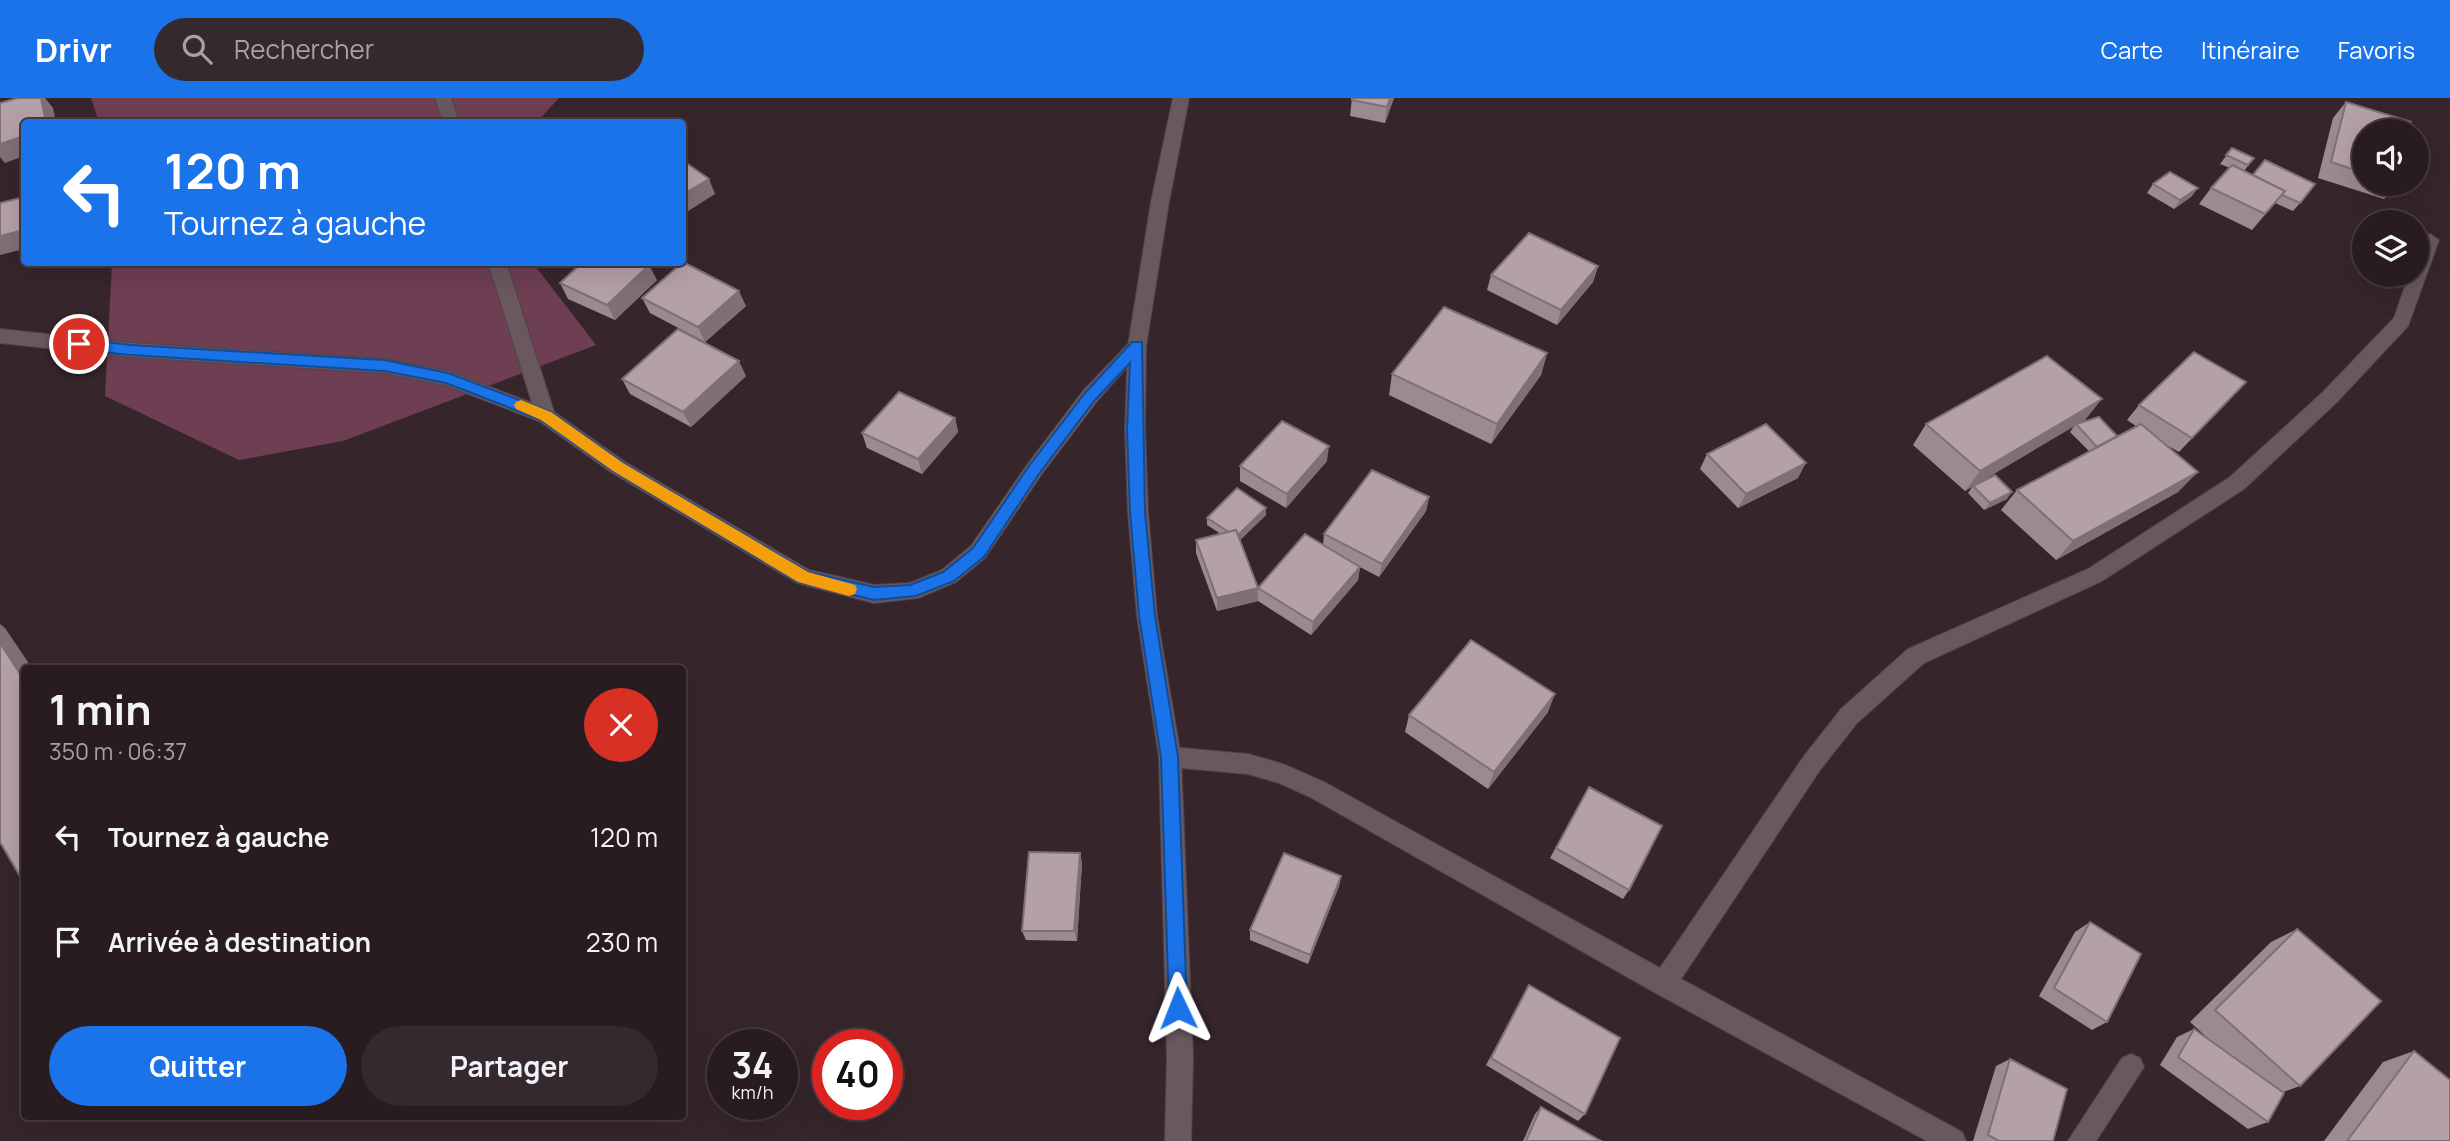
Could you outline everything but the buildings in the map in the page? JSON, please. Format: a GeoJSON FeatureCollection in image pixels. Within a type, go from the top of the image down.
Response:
{"type":"FeatureCollection","features":[{"type":"Feature","properties":{"kind":"street"},"geometry":{"type":"LineString","coordinates":[[443,98],[451,119]]}},
{"type":"Feature","properties":{"kind":"street"},"geometry":{"type":"LineString","coordinates":[[1178,1141],[1180,1058],[1170,757],[1147,616],[1138,512],[1135,429],[1137,346],[1160,202],[1181,98]]}},
{"type":"Feature","properties":{"kind":"street"},"geometry":{"type":"LineString","coordinates":[[1663,983],[1689,949],[1713,908],[1804,774],[1849,716],[1916,656],[2095,575],[2237,483],[2330,397],[2402,321],[2430,240]]}},
{"type":"Feature","properties":{"kind":"street"},"geometry":{"type":"LineString","coordinates":[[498,266],[546,416]]}},
{"type":"Feature","properties":{"kind":"street"},"geometry":{"type":"LineString","coordinates":[[0,336],[131,350],[384,366],[448,378],[546,416],[618,467],[804,577],[874,594],[911,592],[949,576],[978,552],[1034,470],[1090,396],[1137,346]]}},
{"type":"Feature","properties":{"kind":"street"},"geometry":{"type":"LineString","coordinates":[[1170,757],[1248,764],[1283,774],[1318,790],[1953,1141]]}},
{"type":"Feature","properties":{"kind":"street"},"geometry":{"type":"LineString","coordinates":[[2081,1141],[2131,1067]]}},
{"type":"Feature","properties":{"kind":"shaded area"},"geometry":{"type":"Polygon","coordinates":[[[91,98],[559,98],[540,119],[98,119],[91,98]]]}},
{"type":"Feature","properties":{"kind":"shaded area"},"geometry":{"type":"Polygon","coordinates":[[[112,266],[535,266],[596,345],[343,441],[239,460],[105,396],[112,266]]]}},
{"type":"Feature","properties":{"kind":"slow traffic"},"geometry":{"type":"LineString","coordinates":[[521,405],[546,416],[618,467],[804,577],[849,589]]}},
{"type":"Feature","properties":{"kind":"route"},"geometry":{"type":"LineString","coordinates":[[79,344],[131,350],[384,366],[448,378],[477,387],[546,416],[618,467],[804,577],[874,594],[911,592],[949,576],[978,552],[1034,470],[1090,396],[1137,346],[1135,429],[1138,512],[1147,616],[1170,757],[1178,1008]]}}]}
